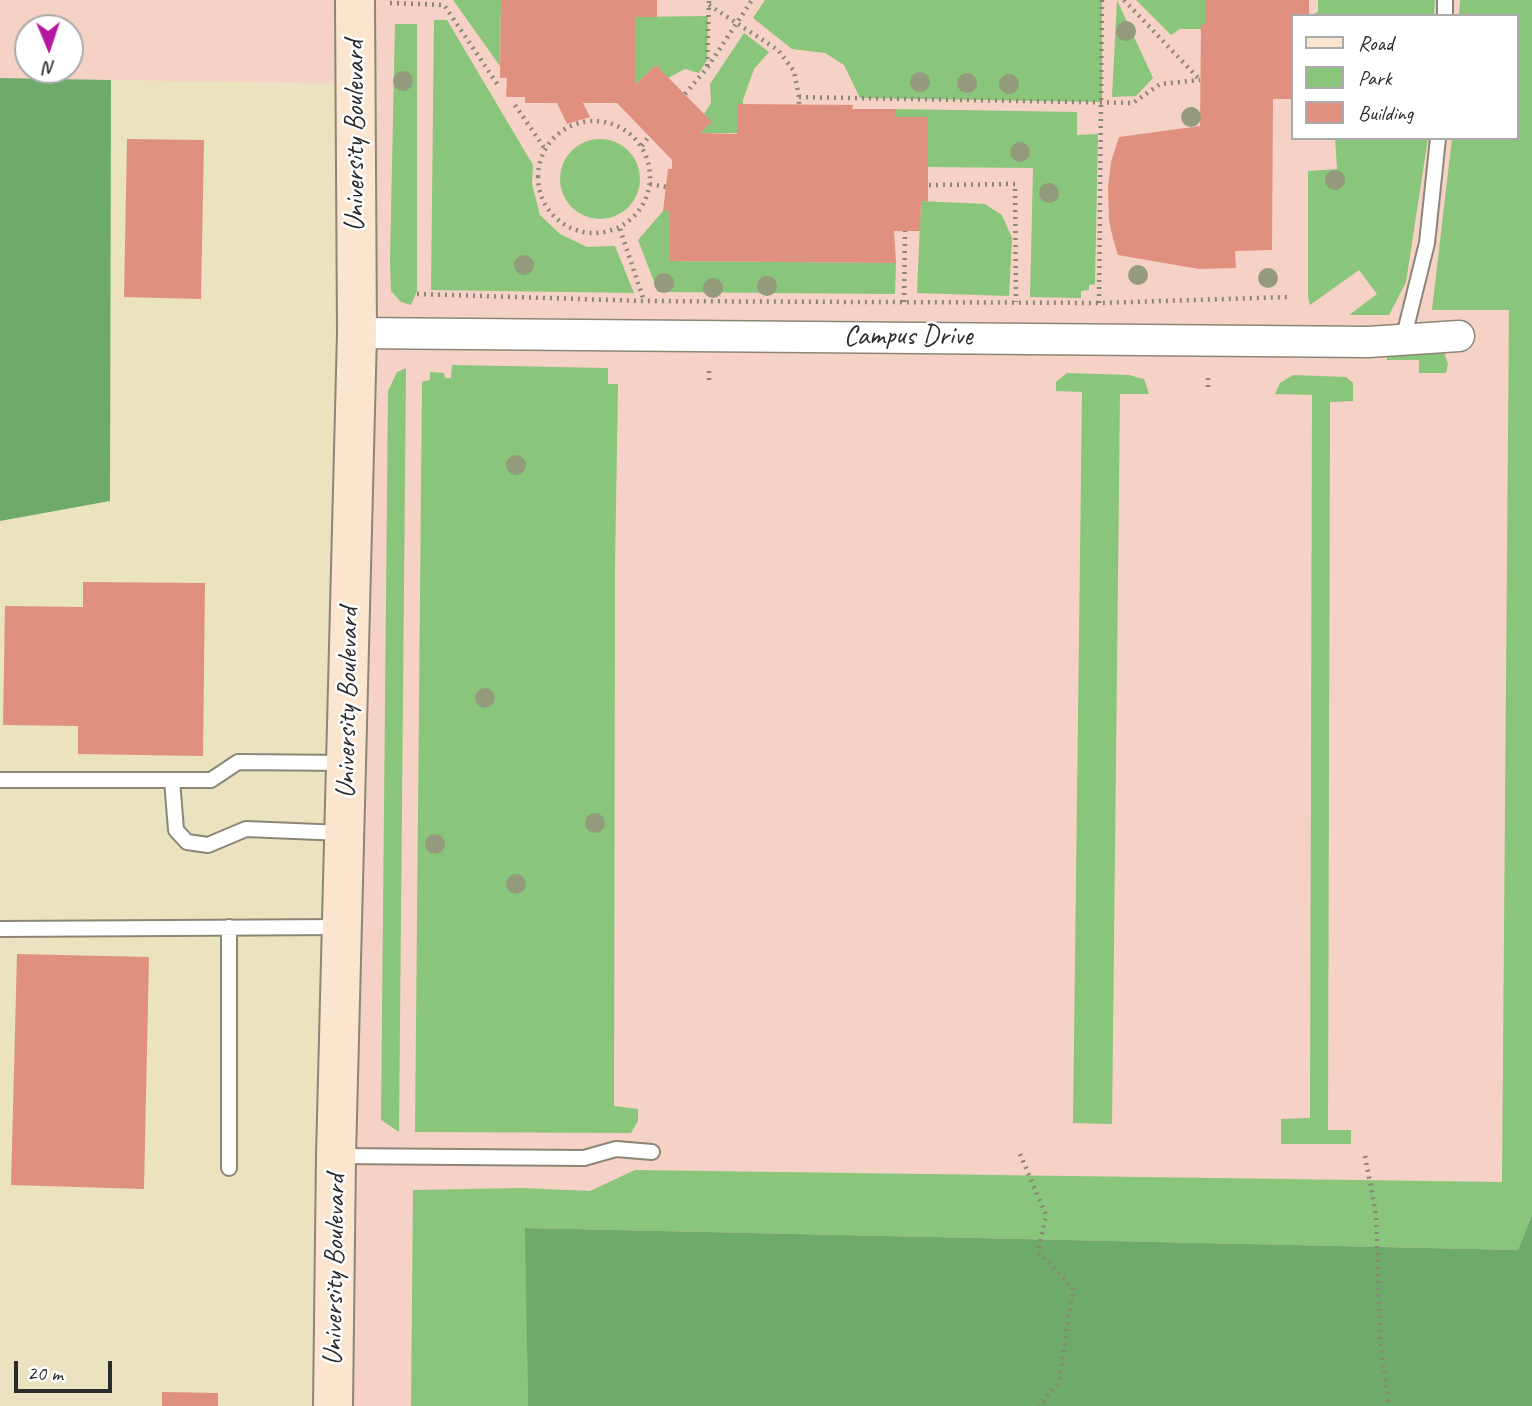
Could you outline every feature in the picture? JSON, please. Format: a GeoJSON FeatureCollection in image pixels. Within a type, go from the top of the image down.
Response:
{"type":"FeatureCollection","features":[{"type":"Feature","properties":{"kind":"street","name":"University Boulevard"},"geometry":{"type":"LineString","coordinates":[[333,1406],[336,1156],[357,333],[355,1]]}},
{"type":"Feature","properties":{"kind":"street","name":"Campus Drive"},"geometry":{"type":"LineString","coordinates":[[357,333],[1368,342],[1459,336]]}},
{"type":"Feature","properties":{"kind":"lane"},"geometry":{"type":"LineString","coordinates":[[1403,340],[1427,243],[1438,140]]}},
{"type":"Feature","properties":{"kind":"lane"},"geometry":{"type":"LineString","coordinates":[[0,780],[211,780],[238,762],[346,763]]}},
{"type":"Feature","properties":{"kind":"lane"},"geometry":{"type":"LineString","coordinates":[[172,780],[176,830],[187,842],[208,845],[246,829],[344,833]]}},
{"type":"Feature","properties":{"kind":"lane"},"geometry":{"type":"LineString","coordinates":[[229,927],[229,1168]]}},
{"type":"Feature","properties":{"kind":"lane"},"geometry":{"type":"LineString","coordinates":[[0,929],[342,927]]}},
{"type":"Feature","properties":{"kind":"lane"},"geometry":{"type":"LineString","coordinates":[[336,1156],[584,1158],[616,1149],[652,1152]]}},
{"type":"Feature","properties":{"kind":"path"},"geometry":{"type":"LineString","coordinates":[[685,94],[707,68],[752,0]]}},
{"type":"Feature","properties":{"kind":"path"},"geometry":{"type":"LineString","coordinates":[[1099,303],[1102,0]]}},
{"type":"Feature","properties":{"kind":"path"},"geometry":{"type":"LineString","coordinates":[[799,97],[1133,103],[1160,84],[1200,80],[1124,0]]}},
{"type":"Feature","properties":{"kind":"path"},"geometry":{"type":"LineString","coordinates":[[355,1],[444,5],[498,85]]}},
{"type":"Feature","properties":{"kind":"path"},"geometry":{"type":"LineString","coordinates":[[709,2],[778,50],[794,71],[799,105]]}},
{"type":"Feature","properties":{"kind":"path"},"geometry":{"type":"LineString","coordinates":[[707,68],[709,2]]}},
{"type":"Feature","properties":{"kind":"path"},"geometry":{"type":"LineString","coordinates":[[515,105],[545,149]]}},
{"type":"Feature","properties":{"kind":"path"},"geometry":{"type":"LineString","coordinates":[[593,120],[621,127],[642,146],[651,169],[649,192],[638,214],[620,229],[591,234],[564,225],[544,204],[537,176],[545,149],[565,128],[593,120]]}},
{"type":"Feature","properties":{"kind":"path"},"geometry":{"type":"LineString","coordinates":[[642,146],[649,136]]}},
{"type":"Feature","properties":{"kind":"path"},"geometry":{"type":"LineString","coordinates":[[650,184],[666,187]]}},
{"type":"Feature","properties":{"kind":"path"},"geometry":{"type":"LineString","coordinates":[[929,185],[1015,184],[1016,302]]}},
{"type":"Feature","properties":{"kind":"path"},"geometry":{"type":"LineString","coordinates":[[620,229],[644,301]]}},
{"type":"Feature","properties":{"kind":"path"},"geometry":{"type":"LineString","coordinates":[[904,302],[905,231]]}},
{"type":"Feature","properties":{"kind":"path"},"geometry":{"type":"LineString","coordinates":[[417,294],[644,301],[1099,303],[1290,297]]}},
{"type":"Feature","properties":{"kind":"path"},"geometry":{"type":"LineString","coordinates":[[709,371],[709,385]]}},
{"type":"Feature","properties":{"kind":"path"},"geometry":{"type":"LineString","coordinates":[[1208,378],[1208,392]]}},
{"type":"Feature","properties":{"kind":"path"},"geometry":{"type":"LineString","coordinates":[[1020,1154],[1046,1214],[1038,1252],[1073,1288],[1059,1382],[1039,1406]]}},
{"type":"Feature","properties":{"kind":"path"},"geometry":{"type":"LineString","coordinates":[[1365,1156],[1376,1214],[1380,1342],[1389,1406]]}},
{"type":"Feature","properties":{"kind":"shaded area"},"geometry":{"type":"Polygon","coordinates":[[[0,0],[1532,0],[1532,1406],[333,1406],[354,84],[84,79],[84,14],[14,14],[14,78],[0,78],[0,0]]]}},
{"type":"Feature","properties":{"kind":"green space"},"geometry":{"type":"Polygon","coordinates":[[[453,0],[501,0],[500,66],[453,0]]]}},
{"type":"Feature","properties":{"kind":"green space"},"geometry":{"type":"Polygon","coordinates":[[[765,0],[1102,0],[1102,102],[860,98],[844,65],[825,53],[792,49],[753,18],[765,0]]]}},
{"type":"Feature","properties":{"kind":"green space"},"geometry":{"type":"Polygon","coordinates":[[[1117,0],[1153,78],[1136,96],[1112,97],[1117,0]]]}},
{"type":"Feature","properties":{"kind":"green space"},"geometry":{"type":"Polygon","coordinates":[[[1136,0],[1205,0],[1205,24],[1201,29],[1180,29],[1171,35],[1136,0]]]}},
{"type":"Feature","properties":{"kind":"green space"},"geometry":{"type":"Polygon","coordinates":[[[1318,0],[1435,0],[1434,14],[1315,14],[1318,12],[1318,0]]]}},
{"type":"Feature","properties":{"kind":"green space"},"geometry":{"type":"Polygon","coordinates":[[[1460,0],[1532,0],[1532,1215],[1518,1250],[526,1228],[528,1406],[411,1406],[413,1190],[522,1188],[590,1191],[635,1170],[1502,1182],[1509,310],[1432,310],[1452,140],[1518,140],[1518,14],[1459,14],[1460,0]]]}},
{"type":"Feature","properties":{"kind":"green space"},"geometry":{"type":"Polygon","coordinates":[[[708,16],[707,60],[699,73],[685,69],[668,78],[656,65],[635,85],[635,17],[708,16]]]}},
{"type":"Feature","properties":{"kind":"green space"},"geometry":{"type":"Polygon","coordinates":[[[434,20],[447,20],[533,165],[532,184],[540,215],[560,234],[587,247],[615,246],[634,293],[431,290],[434,20]]]}},
{"type":"Feature","properties":{"kind":"green space"},"geometry":{"type":"Polygon","coordinates":[[[395,24],[417,24],[417,291],[411,305],[401,302],[391,291],[395,24]]]}},
{"type":"Feature","properties":{"kind":"green space"},"geometry":{"type":"Polygon","coordinates":[[[744,33],[769,52],[754,69],[743,100],[743,133],[700,133],[711,122],[704,114],[711,103],[710,84],[744,33]]]}},
{"type":"Feature","properties":{"kind":"green space"},"geometry":{"type":"Polygon","coordinates":[[[0,78],[14,78],[14,84],[84,84],[84,80],[111,80],[110,501],[0,521],[0,78]]]}},
{"type":"Feature","properties":{"kind":"green space"},"geometry":{"type":"Polygon","coordinates":[[[896,109],[1077,112],[1077,135],[1098,134],[1095,284],[1089,285],[1089,290],[1081,291],[1081,298],[1030,297],[1033,168],[928,167],[928,118],[896,117],[896,109]]]}},
{"type":"Feature","properties":{"kind":"green space"},"geometry":{"type":"Polygon","coordinates":[[[592,139],[608,139],[629,150],[640,171],[640,187],[629,208],[608,219],[592,219],[578,213],[566,201],[560,187],[560,171],[566,157],[578,145],[592,139]]]}},
{"type":"Feature","properties":{"kind":"green space"},"geometry":{"type":"Polygon","coordinates":[[[1335,140],[1428,140],[1406,282],[1389,315],[1349,315],[1377,294],[1359,270],[1310,305],[1308,171],[1337,169],[1335,140]]]}},
{"type":"Feature","properties":{"kind":"green space"},"geometry":{"type":"Polygon","coordinates":[[[921,201],[985,204],[1002,215],[1012,238],[1009,296],[917,293],[921,201]]]}},
{"type":"Feature","properties":{"kind":"green space"},"geometry":{"type":"Polygon","coordinates":[[[663,211],[670,211],[670,261],[896,263],[895,294],[658,292],[638,240],[663,211]]]}},
{"type":"Feature","properties":{"kind":"green space"},"geometry":{"type":"Polygon","coordinates":[[[1387,347],[1443,349],[1448,364],[1446,373],[1419,373],[1419,360],[1387,360],[1387,347]]]}},
{"type":"Feature","properties":{"kind":"green space"},"geometry":{"type":"Polygon","coordinates":[[[452,365],[608,368],[608,384],[618,384],[614,1106],[638,1109],[638,1121],[631,1133],[415,1132],[422,382],[430,380],[430,372],[444,373],[445,378],[451,378],[452,365]]]}},
{"type":"Feature","properties":{"kind":"green space"},"geometry":{"type":"Polygon","coordinates":[[[406,368],[399,1132],[381,1120],[388,391],[397,372],[406,368]]]}},
{"type":"Feature","properties":{"kind":"green space"},"geometry":{"type":"Polygon","coordinates":[[[1067,373],[1129,375],[1144,379],[1149,394],[1120,394],[1112,1124],[1073,1123],[1082,392],[1056,391],[1056,382],[1067,373]]]}},
{"type":"Feature","properties":{"kind":"green space"},"geometry":{"type":"Polygon","coordinates":[[[1293,375],[1346,377],[1353,383],[1353,401],[1330,402],[1328,1130],[1351,1130],[1351,1144],[1281,1144],[1281,1119],[1310,1118],[1312,395],[1275,394],[1280,383],[1293,375]]]}},
{"type":"Feature","properties":{"kind":"green space"},"geometry":{"type":"Polygon","coordinates":[[[1532,1215],[1532,1406],[528,1406],[525,1228],[1518,1250],[1532,1215]]]}},
{"type":"Feature","properties":{"kind":"building"},"geometry":{"type":"Polygon","coordinates":[[[501,0],[657,0],[657,17],[635,17],[635,85],[656,65],[712,122],[700,133],[737,134],[737,104],[853,105],[852,109],[896,109],[896,117],[928,117],[928,201],[921,201],[920,231],[894,231],[896,263],[670,261],[670,211],[663,211],[668,169],[672,169],[672,160],[617,103],[583,103],[590,117],[567,124],[557,103],[525,103],[525,97],[506,97],[507,78],[500,78],[501,0]]]}},
{"type":"Feature","properties":{"kind":"building"},"geometry":{"type":"Polygon","coordinates":[[[1205,0],[1309,0],[1309,14],[1290,14],[1290,99],[1273,99],[1272,250],[1235,251],[1236,268],[1199,269],[1118,255],[1109,220],[1108,188],[1111,162],[1119,137],[1200,126],[1201,24],[1205,24],[1205,0]]]}},
{"type":"Feature","properties":{"kind":"building"},"geometry":{"type":"Polygon","coordinates":[[[127,139],[204,140],[201,299],[124,297],[127,139]]]}},
{"type":"Feature","properties":{"kind":"building"},"geometry":{"type":"Polygon","coordinates":[[[83,582],[205,583],[203,756],[78,754],[78,726],[3,725],[5,606],[83,607],[83,582]]]}},
{"type":"Feature","properties":{"kind":"building"},"geometry":{"type":"Polygon","coordinates":[[[17,954],[149,957],[144,1189],[11,1185],[17,954]]]}},
{"type":"Feature","properties":{"kind":"building"},"geometry":{"type":"Polygon","coordinates":[[[162,1392],[218,1393],[218,1406],[162,1406],[162,1392]]]}}]}
